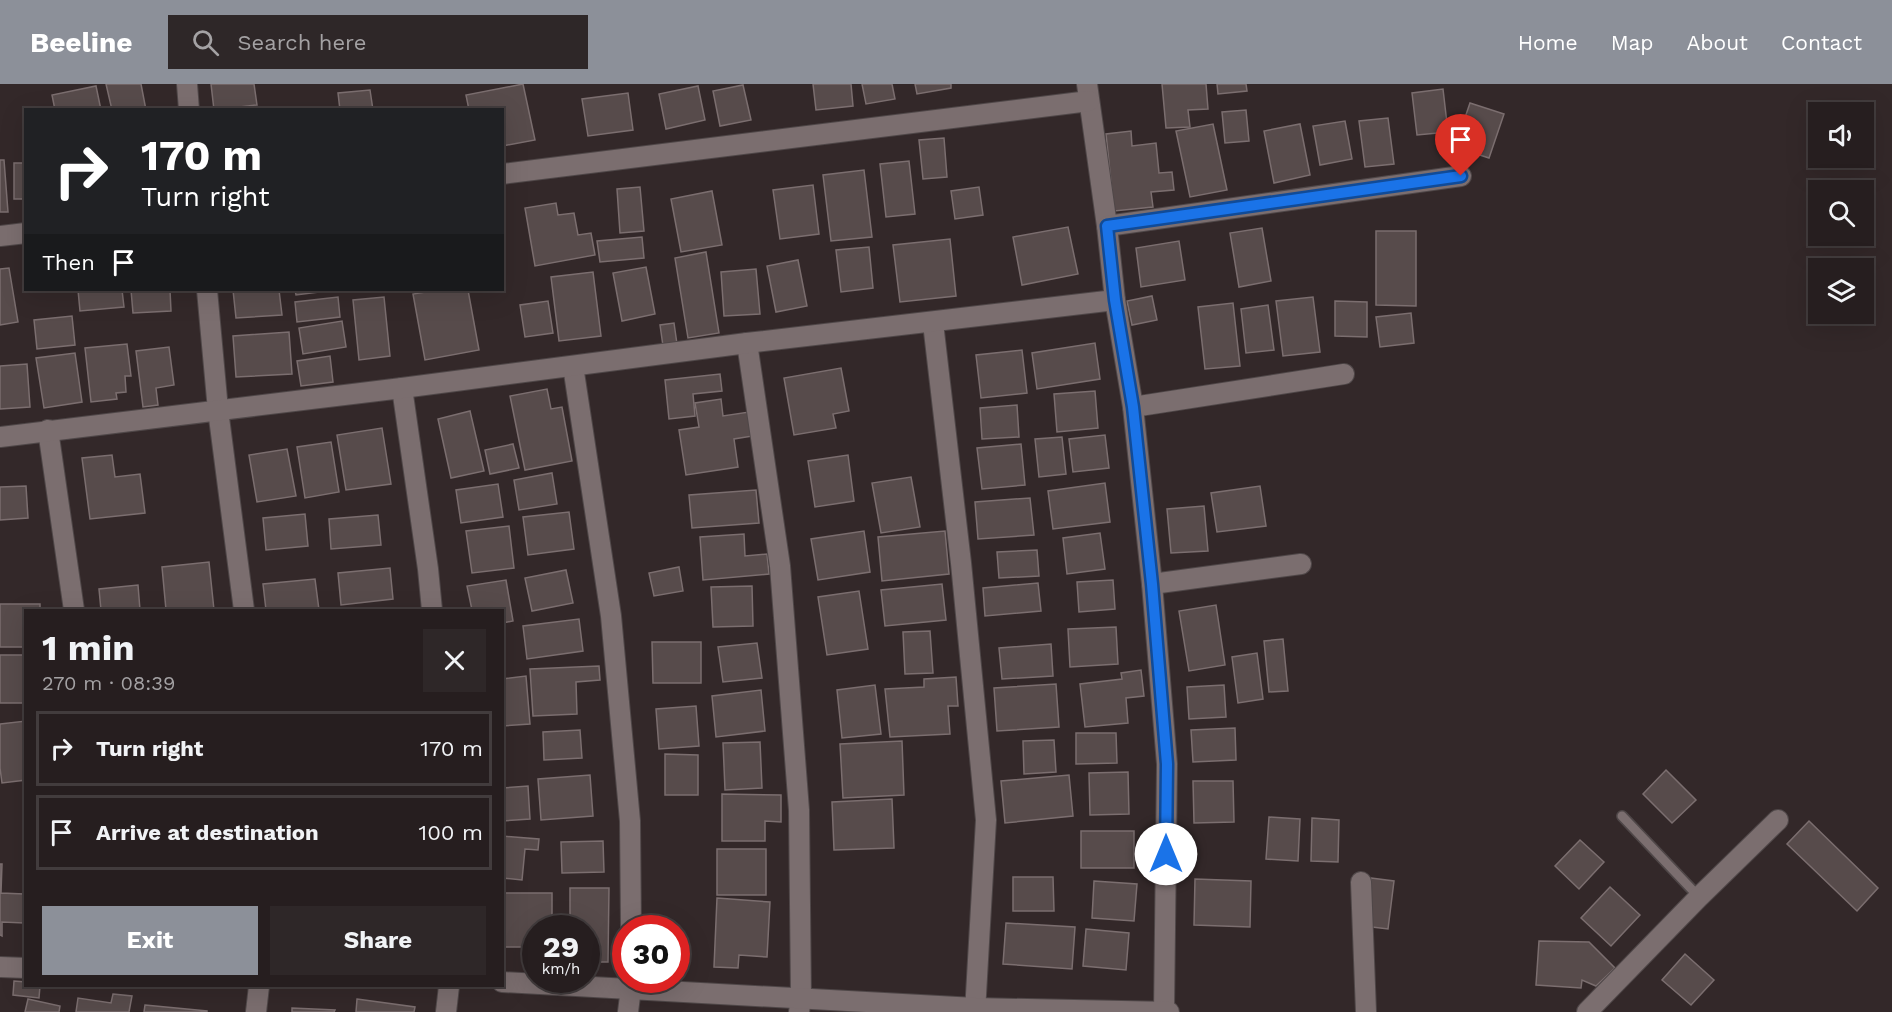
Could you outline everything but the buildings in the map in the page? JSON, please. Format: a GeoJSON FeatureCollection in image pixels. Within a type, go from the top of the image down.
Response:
{"type":"FeatureCollection","features":[{"type":"Feature","properties":{"kind":"street"},"geometry":{"type":"LineString","coordinates":[[187,84],[189,108]]}},
{"type":"Feature","properties":{"kind":"street"},"geometry":{"type":"LineString","coordinates":[[504,174],[1088,92],[1115,300],[1133,407],[1152,584],[1167,764],[1166,1012],[800,1005],[690,991]]}},
{"type":"Feature","properties":{"kind":"street"},"geometry":{"type":"LineString","coordinates":[[1107,226],[1461,176]]}},
{"type":"Feature","properties":{"kind":"street"},"geometry":{"type":"LineString","coordinates":[[0,236],[24,233]]}},
{"type":"Feature","properties":{"kind":"street"},"geometry":{"type":"LineString","coordinates":[[207,291],[218,410],[244,609]]}},
{"type":"Feature","properties":{"kind":"street"},"geometry":{"type":"LineString","coordinates":[[0,437],[747,343],[1115,300]]}},
{"type":"Feature","properties":{"kind":"street"},"geometry":{"type":"LineString","coordinates":[[933,322],[961,563],[986,820],[975,1010]]}},
{"type":"Feature","properties":{"kind":"street"},"geometry":{"type":"LineString","coordinates":[[747,343],[780,566],[799,810],[800,1005]]}},
{"type":"Feature","properties":{"kind":"street"},"geometry":{"type":"LineString","coordinates":[[573,366],[611,616],[630,821],[631,915]]}},
{"type":"Feature","properties":{"kind":"street"},"geometry":{"type":"LineString","coordinates":[[1133,407],[1344,374]]}},
{"type":"Feature","properties":{"kind":"street"},"geometry":{"type":"LineString","coordinates":[[402,388],[432,609]]}},
{"type":"Feature","properties":{"kind":"street"},"geometry":{"type":"LineString","coordinates":[[48,430],[74,609]]}},
{"type":"Feature","properties":{"kind":"street"},"geometry":{"type":"LineString","coordinates":[[1152,584],[1301,564]]}},
{"type":"Feature","properties":{"kind":"street"},"geometry":{"type":"LineString","coordinates":[[1587,1012],[1778,820]]}},
{"type":"Feature","properties":{"kind":"street"},"geometry":{"type":"LineString","coordinates":[[1361,882],[1366,1012]]}},
{"type":"Feature","properties":{"kind":"street"},"geometry":{"type":"LineString","coordinates":[[0,967],[24,968]]}},
{"type":"Feature","properties":{"kind":"street"},"geometry":{"type":"LineString","coordinates":[[504,982],[612,984]]}},
{"type":"Feature","properties":{"kind":"street"},"geometry":{"type":"LineString","coordinates":[[256,1012],[259,987]]}},
{"type":"Feature","properties":{"kind":"street"},"geometry":{"type":"LineString","coordinates":[[446,1012],[449,987]]}},
{"type":"Feature","properties":{"kind":"street"},"geometry":{"type":"LineString","coordinates":[[628,1012],[631,993]]}},
{"type":"Feature","properties":{"kind":"lane"},"geometry":{"type":"LineString","coordinates":[[1622,816],[1699,897]]}},
{"type":"Feature","properties":{"kind":"route"},"geometry":{"type":"LineString","coordinates":[[1166,854],[1167,764],[1152,584],[1133,407],[1115,300],[1107,226],[1461,176]]}}]}
